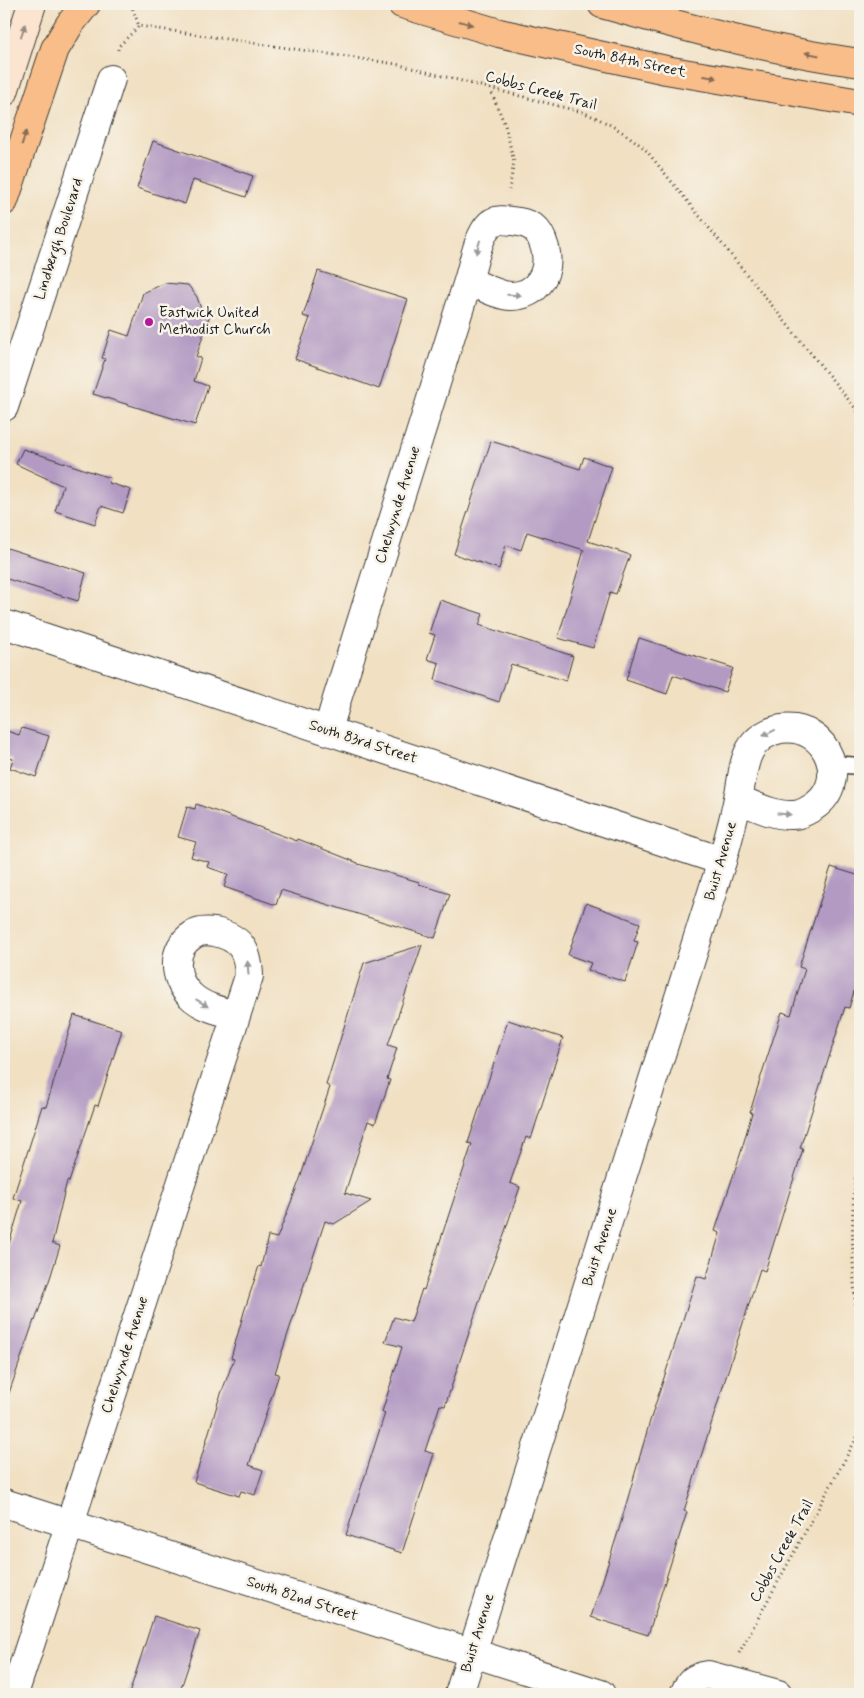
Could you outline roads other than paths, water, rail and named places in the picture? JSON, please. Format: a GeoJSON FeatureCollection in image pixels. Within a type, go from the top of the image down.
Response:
{"type":"FeatureCollection","features":[{"type":"Feature","properties":{"kind":"main road"},"geometry":{"type":"LineString","coordinates":[[4,92],[32,4]]}},
{"type":"Feature","properties":{"kind":"main road"},"geometry":{"type":"LineString","coordinates":[[4,201],[55,49],[70,24],[86,4]]}},
{"type":"Feature","properties":{"kind":"main road","name":"South 84th Street"},"geometry":{"type":"LineString","coordinates":[[402,4],[499,33],[657,68],[860,103]]}},
{"type":"Feature","properties":{"kind":"main road"},"geometry":{"type":"LineString","coordinates":[[602,4],[766,46],[860,62]]}},
{"type":"Feature","properties":{"kind":"street","name":"Lindbergh Boulevard"},"geometry":{"type":"LineString","coordinates":[[5,402],[111,79]]}},
{"type":"Feature","properties":{"kind":"street","name":"Chelwynde Avenue"},"geometry":{"type":"LineString","coordinates":[[328,730],[481,238],[491,223],[503,219],[522,222],[535,229],[543,241],[547,256],[544,275],[534,289],[522,295],[509,296],[468,281]]}},
{"type":"Feature","properties":{"kind":"street","name":"South 83rd Street"},"geometry":{"type":"LineString","coordinates":[[4,624],[722,861]]}},
{"type":"Feature","properties":{"kind":"street","name":"Buist Avenue"},"geometry":{"type":"LineString","coordinates":[[459,1694],[722,861],[750,750],[761,737],[775,730],[789,728],[810,733],[824,746],[832,764],[832,779],[830,787],[816,806],[802,814],[792,816],[773,813],[738,799]]}},
{"type":"Feature","properties":{"kind":"street","name":"Chelwynde Avenue"},"geometry":{"type":"LineString","coordinates":[[14,1694],[236,1015]]}},
{"type":"Feature","properties":{"kind":"street","name":"South 82nd Street"},"geometry":{"type":"LineString","coordinates":[[4,1503],[601,1694]]}},
{"type":"Feature","properties":{"kind":"street"},"geometry":{"type":"LineString","coordinates":[[684,1694],[689,1684],[697,1677],[708,1676],[778,1694]]}},
{"type":"Feature","properties":{"kind":"lane"},"geometry":{"type":"LineString","coordinates":[[832,764],[860,766]]}},
{"type":"Feature","properties":{"kind":"place","name":"Eastwick United Methodist Church"},"geometry":{"type":"Point","coordinates":[149,322]}}]}
